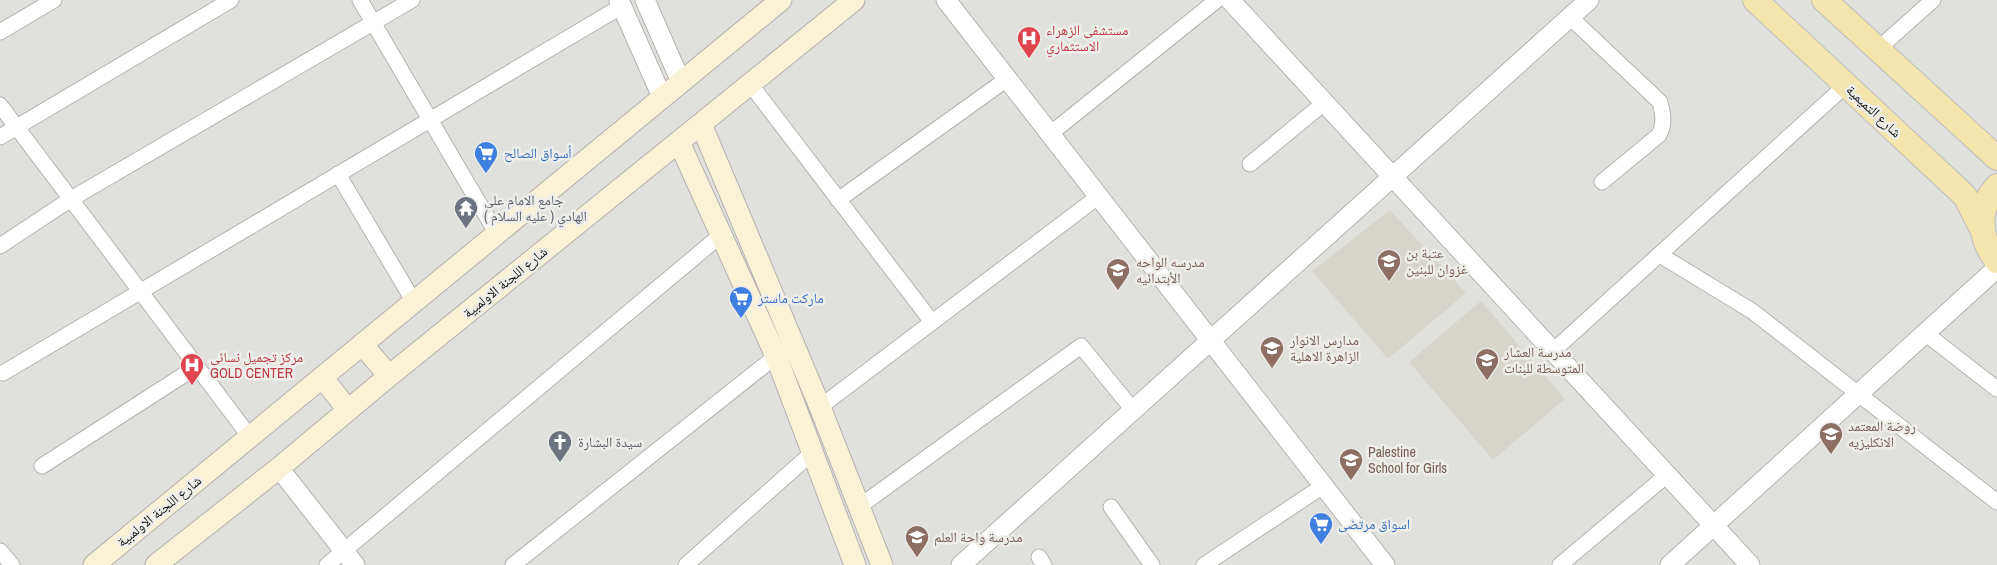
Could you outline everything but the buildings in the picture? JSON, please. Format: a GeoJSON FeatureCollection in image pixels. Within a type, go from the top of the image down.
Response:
{"type":"FeatureCollection","features":[{"type":"Feature","properties":{"kind":"main road","name":"شارع اللجنة الاولمبية"},"geometry":{"type":"LineString","coordinates":[[94,565],[781,0]]}},
{"type":"Feature","properties":{"kind":"main road","name":"شارع اللجنة الاولمبية"},"geometry":{"type":"LineString","coordinates":[[156,565],[279,468],[389,376],[854,0]]}},
{"type":"Feature","properties":{"kind":"main road","name":"شارع التميمية"},"geometry":{"type":"LineString","coordinates":[[1755,0],[1965,196],[1982,229],[1985,242],[1997,261]]}},
{"type":"Feature","properties":{"kind":"main road"},"geometry":{"type":"LineString","coordinates":[[1824,0],[1997,158]]}},
{"type":"Feature","properties":{"kind":"main road"},"geometry":{"type":"LineString","coordinates":[[701,124],[820,407],[860,506],[879,564]]}},
{"type":"Feature","properties":{"kind":"main road"},"geometry":{"type":"LineString","coordinates":[[679,142],[776,356],[813,452],[852,563]]}},
{"type":"Feature","properties":{"kind":"main road"},"geometry":{"type":"LineString","coordinates":[[1982,229],[1983,211],[1990,194],[1997,186]]}},
{"type":"Feature","properties":{"kind":"main road"},"geometry":{"type":"LineString","coordinates":[[362,344],[389,376]]}},
{"type":"Feature","properties":{"kind":"main road"},"geometry":{"type":"LineString","coordinates":[[322,378],[348,410]]}},
{"type":"Feature","properties":{"kind":"street"},"geometry":{"type":"LineString","coordinates":[[0,32],[54,0]]}},
{"type":"Feature","properties":{"kind":"street"},"geometry":{"type":"LineString","coordinates":[[0,137],[231,0]]}},
{"type":"Feature","properties":{"kind":"street"},"geometry":{"type":"LineString","coordinates":[[360,0],[497,234]]}},
{"type":"Feature","properties":{"kind":"street"},"geometry":{"type":"LineString","coordinates":[[0,246],[71,199],[412,0]]}},
{"type":"Feature","properties":{"kind":"street"},"geometry":{"type":"LineString","coordinates":[[645,0],[681,82]]}},
{"type":"Feature","properties":{"kind":"street"},"geometry":{"type":"LineString","coordinates":[[946,0],[1385,565]]}},
{"type":"Feature","properties":{"kind":"street"},"geometry":{"type":"LineString","coordinates":[[1050,134],[1217,0]]}},
{"type":"Feature","properties":{"kind":"street"},"geometry":{"type":"LineString","coordinates":[[1230,0],[1750,565]]}},
{"type":"Feature","properties":{"kind":"street"},"geometry":{"type":"LineString","coordinates":[[961,565],[1589,0]]}},
{"type":"Feature","properties":{"kind":"street"},"geometry":{"type":"LineString","coordinates":[[1877,50],[1933,0]]}},
{"type":"Feature","properties":{"kind":"street"},"geometry":{"type":"LineString","coordinates":[[3,373],[430,120],[620,3],[662,97]]}},
{"type":"Feature","properties":{"kind":"street"},"geometry":{"type":"LineString","coordinates":[[1570,17],[1660,102],[1663,114],[1664,127],[1659,135],[1602,182]]}},
{"type":"Feature","properties":{"kind":"street"},"geometry":{"type":"LineString","coordinates":[[838,200],[1007,79]]}},
{"type":"Feature","properties":{"kind":"street"},"geometry":{"type":"LineString","coordinates":[[751,85],[932,322]]}},
{"type":"Feature","properties":{"kind":"street"},"geometry":{"type":"LineString","coordinates":[[1553,351],[1846,85]]}},
{"type":"Feature","properties":{"kind":"street"},"geometry":{"type":"LineString","coordinates":[[1250,164],[1324,103]]}},
{"type":"Feature","properties":{"kind":"street"},"geometry":{"type":"LineString","coordinates":[[0,105],[250,437]]}},
{"type":"Feature","properties":{"kind":"street"},"geometry":{"type":"LineString","coordinates":[[338,174],[414,302]]}},
{"type":"Feature","properties":{"kind":"street"},"geometry":{"type":"LineString","coordinates":[[820,407],[1099,196]]}},
{"type":"Feature","properties":{"kind":"street"},"geometry":{"type":"LineString","coordinates":[[327,565],[349,558],[721,236]]}},
{"type":"Feature","properties":{"kind":"street"},"geometry":{"type":"LineString","coordinates":[[1660,255],[1752,311],[1857,395],[1997,502]]}},
{"type":"Feature","properties":{"kind":"street"},"geometry":{"type":"LineString","coordinates":[[1670,565],[1997,268]]}},
{"type":"Feature","properties":{"kind":"street"},"geometry":{"type":"LineString","coordinates":[[1925,333],[1997,389]]}},
{"type":"Feature","properties":{"kind":"street"},"geometry":{"type":"LineString","coordinates":[[860,506],[1081,346],[1133,410]]}},
{"type":"Feature","properties":{"kind":"street"},"geometry":{"type":"LineString","coordinates":[[512,565],[776,356]]}},
{"type":"Feature","properties":{"kind":"street"},"geometry":{"type":"LineString","coordinates":[[42,466],[196,367]]}},
{"type":"Feature","properties":{"kind":"street"},"geometry":{"type":"LineString","coordinates":[[686,565],[813,452]]}},
{"type":"Feature","properties":{"kind":"street"},"geometry":{"type":"LineString","coordinates":[[279,468],[349,558]]}},
{"type":"Feature","properties":{"kind":"street"},"geometry":{"type":"LineString","coordinates":[[1560,565],[1667,475]]}},
{"type":"Feature","properties":{"kind":"street"},"geometry":{"type":"LineString","coordinates":[[1204,565],[1323,486]]}},
{"type":"Feature","properties":{"kind":"street"},"geometry":{"type":"LineString","coordinates":[[1112,507],[1152,565]]}},
{"type":"Feature","properties":{"kind":"street"},"geometry":{"type":"LineString","coordinates":[[0,551],[12,565]]}},
{"type":"Feature","properties":{"kind":"shaded area","name":"عتبة بن غزوان للبنين"},"geometry":{"type":"Polygon","coordinates":[[[1390,210],[1466,293],[1388,359],[1312,271],[1390,210]]]}},
{"type":"Feature","properties":{"kind":"shaded area","name":"مدرسة العشار المتوسطة للبنات"},"geometry":{"type":"Polygon","coordinates":[[[1481,301],[1565,399],[1493,460],[1409,362],[1481,301]]]}},
{"type":"Feature","properties":{"kind":"place","name":"مستشفى الزهراء الاستثماري"},"geometry":{"type":"Point","coordinates":[1029,59]}},
{"type":"Feature","properties":{"kind":"place","name":"أسواق الصالح"},"geometry":{"type":"Point","coordinates":[486,174]}},
{"type":"Feature","properties":{"kind":"place","name":"جامع الامام علي الهادي ( عليه السلام )"},"geometry":{"type":"Point","coordinates":[466,229]}},
{"type":"Feature","properties":{"kind":"place","name":"عتبة بن غزوان للبنين"},"geometry":{"type":"Point","coordinates":[1389,282]}},
{"type":"Feature","properties":{"kind":"place","name":"مدرسه الواحه الأبتدائيه"},"geometry":{"type":"Point","coordinates":[1118,291]}},
{"type":"Feature","properties":{"kind":"place","name":"ماركت ماستر"},"geometry":{"type":"Point","coordinates":[741,319]}},
{"type":"Feature","properties":{"kind":"place","name":"مدارس الانوار الزاهرة الاهلية"},"geometry":{"type":"Point","coordinates":[1272,369]}},
{"type":"Feature","properties":{"kind":"place","name":"مدرسة العشار المتوسطة للبنات"},"geometry":{"type":"Point","coordinates":[1487,381]}},
{"type":"Feature","properties":{"kind":"place","name":"مركز تجميل نسائي GOLD CENTER"},"geometry":{"type":"Point","coordinates":[192,386]}},
{"type":"Feature","properties":{"kind":"place","name":"روضة المعتمد الانكليزيه"},"geometry":{"type":"Point","coordinates":[1831,455]}},
{"type":"Feature","properties":{"kind":"place","name":"سيدة البشارة"},"geometry":{"type":"Point","coordinates":[560,463]}},
{"type":"Feature","properties":{"kind":"place","name":"Palestine School for Girls"},"geometry":{"type":"Point","coordinates":[1351,481]}},
{"type":"Feature","properties":{"kind":"place","name":"اسواق مرتضى"},"geometry":{"type":"Point","coordinates":[1321,545]}},
{"type":"Feature","properties":{"kind":"place","name":"مدرسة واحة العلم"},"geometry":{"type":"Point","coordinates":[917,558]}}]}
